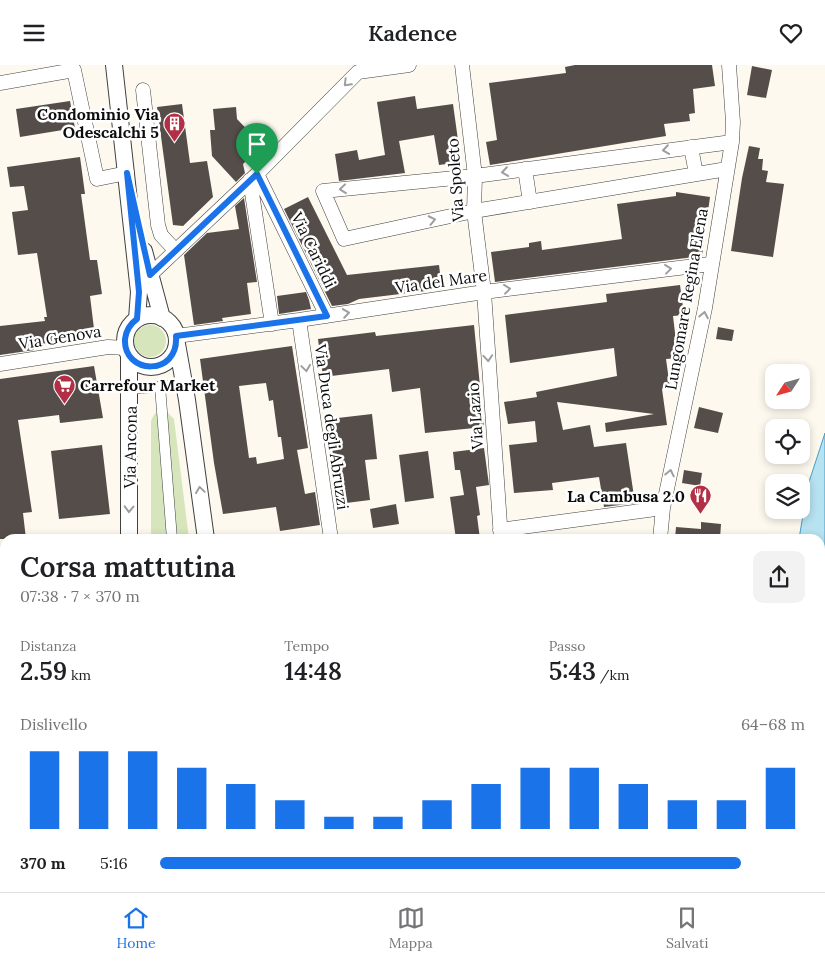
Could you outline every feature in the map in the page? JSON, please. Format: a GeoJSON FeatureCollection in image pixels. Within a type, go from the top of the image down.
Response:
{"type":"FeatureCollection","features":[{"type":"Feature","properties":{"kind":"street"},"geometry":{"type":"LineString","coordinates":[[114,65],[139,292],[137,319]]}},
{"type":"Feature","properties":{"kind":"street"},"geometry":{"type":"LineString","coordinates":[[150,275],[253,177],[358,72],[409,65]]}},
{"type":"Feature","properties":{"kind":"street","name":"Via Spoleto"},"geometry":{"type":"LineString","coordinates":[[462,65],[475,176],[474,211],[484,292]]}},
{"type":"Feature","properties":{"kind":"street","name":"Lungomare Regina Elena"},"geometry":{"type":"LineString","coordinates":[[660,534],[662,508],[706,308],[711,263],[732,142],[733,122],[729,65]]}},
{"type":"Feature","properties":{"kind":"street"},"geometry":{"type":"LineString","coordinates":[[0,83],[74,70],[97,179],[127,173]]}},
{"type":"Feature","properties":{"kind":"street"},"geometry":{"type":"LineString","coordinates":[[143,90],[158,225],[161,235],[175,250]]}},
{"type":"Feature","properties":{"kind":"street"},"geometry":{"type":"LineString","coordinates":[[727,169],[474,211],[344,239],[323,191],[475,176],[732,142]]}},
{"type":"Feature","properties":{"kind":"street"},"geometry":{"type":"LineString","coordinates":[[691,147],[696,174]]}},
{"type":"Feature","properties":{"kind":"street"},"geometry":{"type":"LineString","coordinates":[[525,169],[530,201]]}},
{"type":"Feature","properties":{"kind":"street"},"geometry":{"type":"LineString","coordinates":[[127,173],[150,275],[162,318]]}},
{"type":"Feature","properties":{"kind":"street"},"geometry":{"type":"LineString","coordinates":[[253,177],[272,324]]}},
{"type":"Feature","properties":{"kind":"street","name":"Via Cariddi"},"geometry":{"type":"LineString","coordinates":[[253,177],[327,316]]}},
{"type":"Feature","properties":{"kind":"street","name":"Via del Mare"},"geometry":{"type":"LineString","coordinates":[[177,340],[484,292],[711,263]]}},
{"type":"Feature","properties":{"kind":"street","name":"Via Lazio"},"geometry":{"type":"LineString","coordinates":[[484,292],[501,534]]}},
{"type":"Feature","properties":{"kind":"street"},"geometry":{"type":"LineString","coordinates":[[177,340],[170,359],[156,367],[140,364],[128,351],[126,335],[129,327],[137,319],[146,315],[162,318],[173,327],[177,340],[185,385],[205,534]]}},
{"type":"Feature","properties":{"kind":"street","name":"Via Duca degli Abruzzi"},"geometry":{"type":"LineString","coordinates":[[299,320],[330,534]]}},
{"type":"Feature","properties":{"kind":"street","name":"Via Genova"},"geometry":{"type":"LineString","coordinates":[[0,364],[108,347],[128,351]]}},
{"type":"Feature","properties":{"kind":"street","name":"Via Ancona"},"geometry":{"type":"LineString","coordinates":[[128,351],[130,389],[129,534]]}},
{"type":"Feature","properties":{"kind":"street"},"geometry":{"type":"LineString","coordinates":[[130,389],[185,385]]}},
{"type":"Feature","properties":{"kind":"street"},"geometry":{"type":"LineString","coordinates":[[160,386],[172,534]]}},
{"type":"Feature","properties":{"kind":"street"},"geometry":{"type":"LineString","coordinates":[[501,534],[662,508]]}},
{"type":"Feature","properties":{"kind":"green space"},"geometry":{"type":"Polygon","coordinates":[[[150,325],[156,326],[161,330],[165,335],[165,347],[161,352],[156,356],[150,357],[144,356],[139,352],[135,347],[134,341],[135,335],[139,330],[144,326],[150,325]]]}},
{"type":"Feature","properties":{"kind":"green space"},"geometry":{"type":"Polygon","coordinates":[[[165,410],[174,419],[188,534],[151,534],[151,421],[153,416],[159,411],[165,410]]]}},
{"type":"Feature","properties":{"kind":"water"},"geometry":{"type":"Polygon","coordinates":[[[825,433],[825,534],[800,534],[802,519],[810,519],[810,479],[825,433]]]}},
{"type":"Feature","properties":{"kind":"building"},"geometry":{"type":"Polygon","coordinates":[[[575,65],[712,65],[715,86],[693,89],[695,113],[689,114],[690,121],[664,124],[666,136],[490,165],[486,142],[497,140],[489,83],[566,73],[565,67],[575,65]]]}},
{"type":"Feature","properties":{"kind":"building"},"geometry":{"type":"Polygon","coordinates":[[[752,66],[772,70],[766,98],[747,95],[752,66]]]}},
{"type":"Feature","properties":{"kind":"building"},"geometry":{"type":"Polygon","coordinates":[[[415,96],[417,109],[453,104],[461,162],[439,165],[434,135],[399,141],[405,173],[339,181],[335,154],[357,150],[359,160],[385,155],[377,102],[415,96]]]}},
{"type":"Feature","properties":{"kind":"building"},"geometry":{"type":"Polygon","coordinates":[[[70,101],[75,128],[20,137],[16,109],[70,101]]]}},
{"type":"Feature","properties":{"kind":"building"},"geometry":{"type":"Polygon","coordinates":[[[182,104],[190,163],[207,161],[213,197],[183,226],[173,225],[157,107],[182,104]]]}},
{"type":"Feature","properties":{"kind":"building"},"geometry":{"type":"Polygon","coordinates":[[[236,107],[237,119],[262,145],[243,164],[245,173],[236,182],[212,156],[210,130],[215,130],[213,109],[236,107]]]}},
{"type":"Feature","properties":{"kind":"building"},"geometry":{"type":"Polygon","coordinates":[[[749,146],[760,148],[758,159],[763,159],[762,170],[768,171],[766,182],[784,184],[773,257],[731,251],[749,146]]]}},
{"type":"Feature","properties":{"kind":"building"},"geometry":{"type":"Polygon","coordinates":[[[80,157],[85,194],[81,194],[90,260],[97,260],[102,294],[90,296],[95,337],[33,345],[34,350],[0,355],[0,326],[45,321],[44,317],[47,317],[37,253],[18,255],[12,212],[28,210],[24,186],[10,187],[7,167],[80,157]]]}},
{"type":"Feature","properties":{"kind":"building"},"geometry":{"type":"Polygon","coordinates":[[[676,192],[710,197],[702,256],[495,282],[491,252],[529,247],[529,243],[541,241],[542,250],[622,239],[617,204],[676,196],[676,192]]]}},
{"type":"Feature","properties":{"kind":"building"},"geometry":{"type":"Polygon","coordinates":[[[308,197],[347,275],[439,265],[442,289],[359,299],[348,304],[332,306],[284,209],[308,197]]]}},
{"type":"Feature","properties":{"kind":"building"},"geometry":{"type":"Polygon","coordinates":[[[244,198],[257,282],[247,283],[251,314],[222,318],[223,321],[194,325],[184,255],[207,233],[239,229],[235,206],[244,198]]]}},
{"type":"Feature","properties":{"kind":"building"},"geometry":{"type":"Polygon","coordinates":[[[680,285],[684,315],[673,316],[678,358],[666,359],[670,388],[662,389],[667,425],[606,432],[605,423],[654,414],[557,402],[563,430],[590,425],[594,447],[626,443],[635,503],[604,507],[599,477],[552,483],[553,490],[514,493],[509,445],[537,442],[535,421],[508,424],[504,402],[537,397],[536,392],[617,376],[614,348],[510,363],[505,315],[607,302],[606,294],[680,285]]]}},
{"type":"Feature","properties":{"kind":"building"},"geometry":{"type":"Polygon","coordinates":[[[306,292],[311,309],[279,314],[277,296],[306,292]]]}},
{"type":"Feature","properties":{"kind":"building"},"geometry":{"type":"Polygon","coordinates":[[[474,325],[484,427],[425,433],[420,388],[392,392],[389,369],[323,377],[318,339],[375,332],[376,336],[474,325]]]}},
{"type":"Feature","properties":{"kind":"building"},"geometry":{"type":"Polygon","coordinates":[[[718,327],[734,330],[732,341],[716,339],[718,327]]]}},
{"type":"Feature","properties":{"kind":"building"},"geometry":{"type":"Polygon","coordinates":[[[292,346],[308,448],[297,450],[305,494],[315,492],[320,525],[280,531],[276,507],[223,514],[200,359],[292,346]],[[266,383],[239,386],[249,458],[256,457],[257,464],[284,459],[281,437],[278,437],[273,400],[269,401],[266,383]]]}},
{"type":"Feature","properties":{"kind":"building"},"geometry":{"type":"Polygon","coordinates":[[[94,366],[103,418],[60,423],[59,415],[18,420],[32,512],[23,513],[25,534],[0,534],[0,379],[94,366]]]}},
{"type":"Feature","properties":{"kind":"building"},"geometry":{"type":"Polygon","coordinates":[[[699,407],[723,413],[718,433],[694,428],[699,407]]]}},
{"type":"Feature","properties":{"kind":"building"},"geometry":{"type":"Polygon","coordinates":[[[372,414],[377,459],[365,460],[370,500],[346,503],[341,463],[334,464],[329,419],[372,414]]]}},
{"type":"Feature","properties":{"kind":"building"},"geometry":{"type":"Polygon","coordinates":[[[102,445],[110,514],[59,519],[51,451],[102,445]]]}},
{"type":"Feature","properties":{"kind":"building"},"geometry":{"type":"Polygon","coordinates":[[[484,448],[489,485],[476,487],[480,515],[477,516],[479,534],[455,534],[450,497],[464,495],[460,470],[455,470],[453,452],[484,448]]]}},
{"type":"Feature","properties":{"kind":"building"},"geometry":{"type":"Polygon","coordinates":[[[428,451],[434,498],[405,502],[399,455],[428,451]]]}},
{"type":"Feature","properties":{"kind":"building"},"geometry":{"type":"Polygon","coordinates":[[[684,470],[702,473],[700,486],[682,483],[684,470]]]}},
{"type":"Feature","properties":{"kind":"building"},"geometry":{"type":"Polygon","coordinates":[[[396,504],[399,524],[373,528],[370,509],[396,504]]]}},
{"type":"Feature","properties":{"kind":"building"},"geometry":{"type":"Polygon","coordinates":[[[701,522],[721,524],[720,534],[675,534],[676,527],[701,529],[701,522]]]}},
{"type":"Feature","properties":{"kind":"place","name":"Condominio Via Odescalchi 5"},"geometry":{"type":"Point","coordinates":[175,142]}},
{"type":"Feature","properties":{"kind":"place","name":"Carrefour Market"},"geometry":{"type":"Point","coordinates":[64,404]}},
{"type":"Feature","properties":{"kind":"place","name":"La Cambusa 2.0"},"geometry":{"type":"Point","coordinates":[701,515]}},
{"type":"Feature","properties":{"kind":"route"},"geometry":{"type":"LineString","coordinates":[[127,173],[150,275],[171,253],[257,174],[327,316],[176,336],[177,344],[174,353],[163,364],[156,367],[146,367],[134,361],[129,355],[125,341],[129,327],[137,319],[139,305],[127,173]]}}]}
